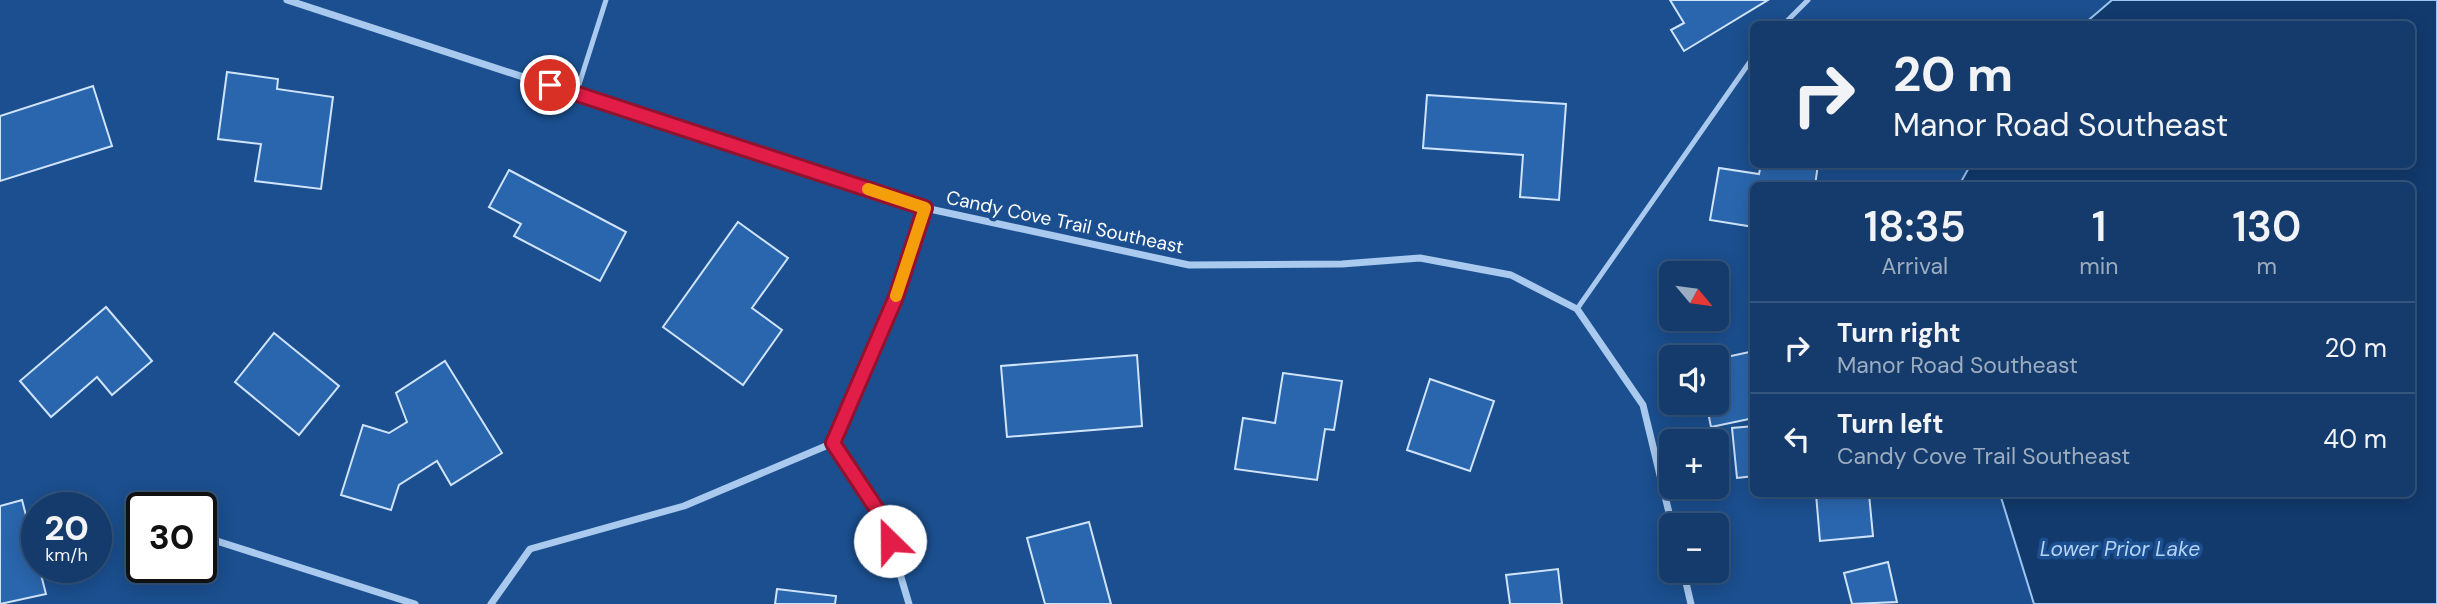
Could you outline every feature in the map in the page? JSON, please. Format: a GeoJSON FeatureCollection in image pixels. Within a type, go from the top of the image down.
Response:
{"type":"FeatureCollection","features":[{"type":"Feature","properties":{"kind":"street","name":"Candy Cove Trail Southeast"},"geometry":{"type":"LineString","coordinates":[[287,0],[925,208],[1189,265],[1342,264],[1420,258],[1511,275],[1577,309],[1643,405],[1669,513]]}},
{"type":"Feature","properties":{"kind":"street"},"geometry":{"type":"LineString","coordinates":[[491,604],[530,548],[684,506],[833,443],[896,297],[925,208]]}},
{"type":"Feature","properties":{"kind":"street"},"geometry":{"type":"LineString","coordinates":[[833,443],[884,520],[909,604]]}},
{"type":"Feature","properties":{"kind":"street"},"geometry":{"type":"LineString","coordinates":[[217,541],[415,604]]}},
{"type":"Feature","properties":{"kind":"street"},"geometry":{"type":"LineString","coordinates":[[1686,583],[1691,604]]}},
{"type":"Feature","properties":{"kind":"lane"},"geometry":{"type":"LineString","coordinates":[[576,94],[606,0]]}},
{"type":"Feature","properties":{"kind":"lane"},"geometry":{"type":"LineString","coordinates":[[1787,21],[1808,0]]}},
{"type":"Feature","properties":{"kind":"lane"},"geometry":{"type":"LineString","coordinates":[[1577,309],[1750,62]]}},
{"type":"Feature","properties":{"kind":"water","name":"Lower Prior Lake"},"geometry":{"type":"Polygon","coordinates":[[[2112,0],[2437,0],[2437,604],[2034,604],[2001,497],[2415,497],[2415,182],[1962,180],[1969,168],[2415,168],[2415,21],[2088,21],[2112,0]]]}},
{"type":"Feature","properties":{"kind":"building"},"geometry":{"type":"Polygon","coordinates":[[[1670,0],[1768,0],[1684,51],[1671,30],[1684,23],[1670,0]]]}},
{"type":"Feature","properties":{"kind":"building"},"geometry":{"type":"Polygon","coordinates":[[[227,72],[278,79],[277,89],[333,97],[321,189],[255,181],[261,144],[218,139],[227,72]]]}},
{"type":"Feature","properties":{"kind":"building"},"geometry":{"type":"Polygon","coordinates":[[[93,86],[112,146],[0,181],[0,116],[93,86]]]}},
{"type":"Feature","properties":{"kind":"building"},"geometry":{"type":"Polygon","coordinates":[[[1427,95],[1566,104],[1559,200],[1520,197],[1523,155],[1423,148],[1427,95]]]}},
{"type":"Feature","properties":{"kind":"building"},"geometry":{"type":"Polygon","coordinates":[[[1719,168],[1759,174],[1760,168],[1817,168],[1816,182],[1750,182],[1750,226],[1710,220],[1719,168]]]}},
{"type":"Feature","properties":{"kind":"building"},"geometry":{"type":"Polygon","coordinates":[[[509,170],[626,232],[600,281],[514,236],[521,224],[489,207],[509,170]]]}},
{"type":"Feature","properties":{"kind":"building"},"geometry":{"type":"Polygon","coordinates":[[[738,222],[788,258],[752,308],[782,330],[743,385],[663,327],[738,222]]]}},
{"type":"Feature","properties":{"kind":"building"},"geometry":{"type":"Polygon","coordinates":[[[106,307],[152,361],[112,395],[97,377],[51,417],[20,381],[106,307]]]}},
{"type":"Feature","properties":{"kind":"building"},"geometry":{"type":"Polygon","coordinates":[[[274,333],[339,386],[299,435],[235,382],[274,333]]]}},
{"type":"Feature","properties":{"kind":"building"},"geometry":{"type":"Polygon","coordinates":[[[1750,352],[1750,419],[1711,427],[1709,415],[1729,415],[1729,356],[1750,352]]]}},
{"type":"Feature","properties":{"kind":"building"},"geometry":{"type":"Polygon","coordinates":[[[1137,355],[1142,426],[1007,437],[1001,366],[1137,355]]]}},
{"type":"Feature","properties":{"kind":"building"},"geometry":{"type":"Polygon","coordinates":[[[445,361],[502,453],[451,485],[437,461],[399,485],[391,510],[341,495],[363,425],[389,433],[407,422],[396,393],[445,361]]]}},
{"type":"Feature","properties":{"kind":"building"},"geometry":{"type":"Polygon","coordinates":[[[1283,373],[1342,381],[1334,430],[1325,429],[1317,480],[1235,469],[1243,418],[1275,423],[1283,373]]]}},
{"type":"Feature","properties":{"kind":"building"},"geometry":{"type":"Polygon","coordinates":[[[1430,379],[1494,401],[1470,471],[1407,450],[1430,379]]]}},
{"type":"Feature","properties":{"kind":"building"},"geometry":{"type":"Polygon","coordinates":[[[1750,426],[1750,476],[1737,478],[1732,428],[1750,426]]]}},
{"type":"Feature","properties":{"kind":"building"},"geometry":{"type":"Polygon","coordinates":[[[1816,497],[1869,497],[1873,536],[1820,541],[1816,497]]]}},
{"type":"Feature","properties":{"kind":"building"},"geometry":{"type":"Polygon","coordinates":[[[21,500],[21,583],[43,583],[46,594],[0,604],[0,506],[21,500]]]}},
{"type":"Feature","properties":{"kind":"building"},"geometry":{"type":"Polygon","coordinates":[[[1089,522],[1111,604],[1045,604],[1027,538],[1089,522]]]}},
{"type":"Feature","properties":{"kind":"building"},"geometry":{"type":"Polygon","coordinates":[[[1888,562],[1897,602],[1852,604],[1844,573],[1888,562]]]}},
{"type":"Feature","properties":{"kind":"building"},"geometry":{"type":"Polygon","coordinates":[[[1558,569],[1562,604],[1510,604],[1506,575],[1558,569]]]}},
{"type":"Feature","properties":{"kind":"building"},"geometry":{"type":"Polygon","coordinates":[[[777,589],[836,596],[835,604],[775,604],[777,589]]]}},
{"type":"Feature","properties":{"kind":"slow traffic"},"geometry":{"type":"LineString","coordinates":[[868,189],[925,208],[896,296]]}},
{"type":"Feature","properties":{"kind":"route"},"geometry":{"type":"LineString","coordinates":[[550,85],[925,208],[896,297],[833,443],[884,520],[890,541]]}}]}
